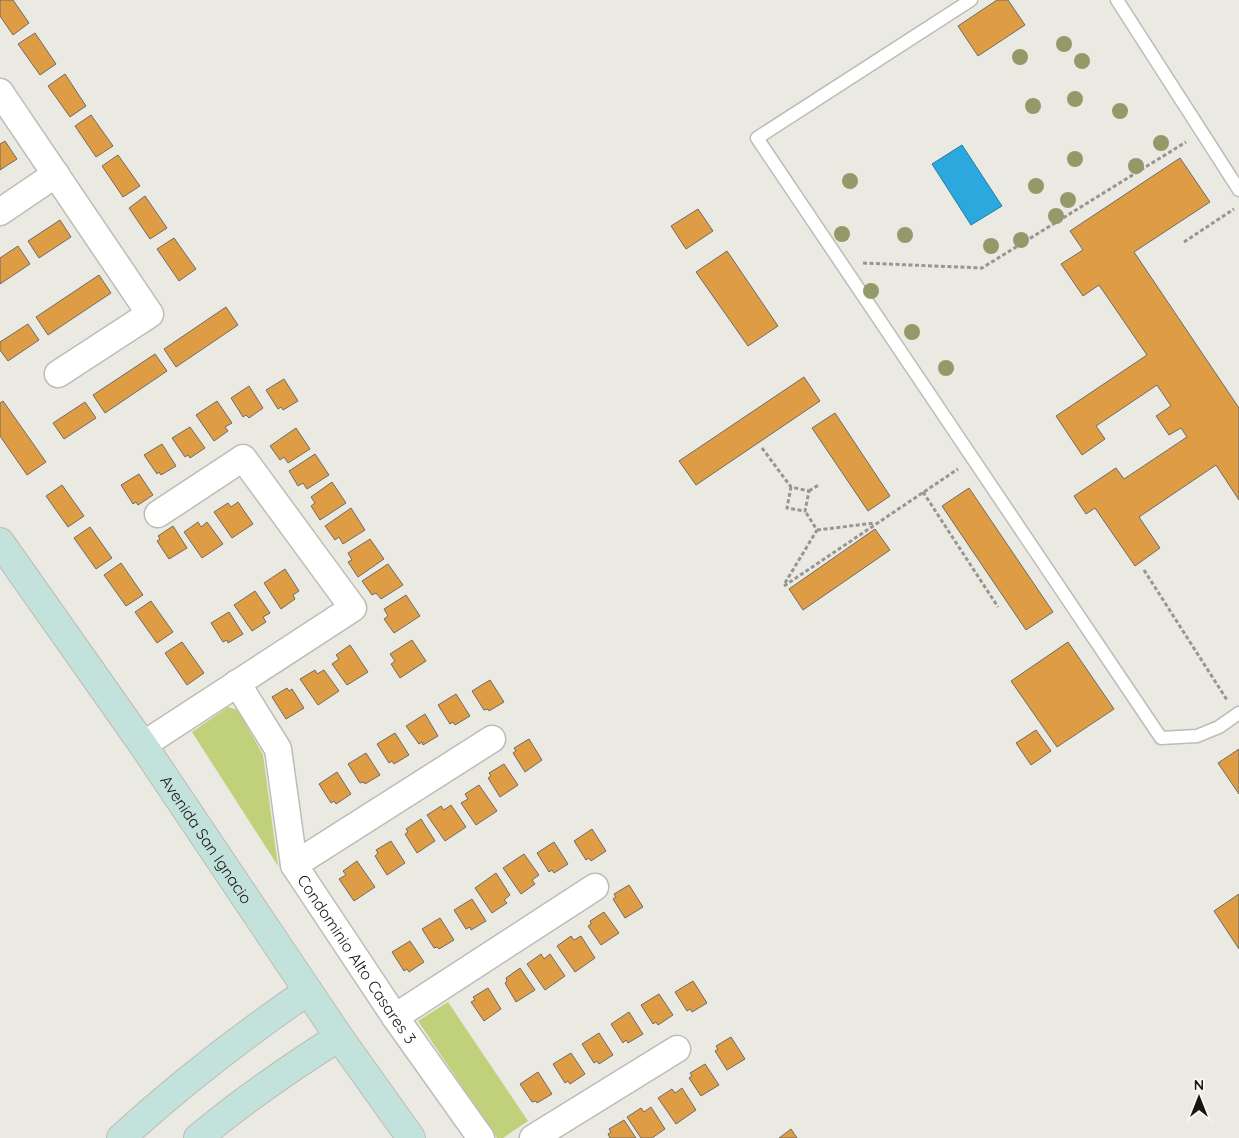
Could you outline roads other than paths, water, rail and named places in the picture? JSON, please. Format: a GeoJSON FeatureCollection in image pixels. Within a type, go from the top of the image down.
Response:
{"type":"FeatureCollection","features":[{"type":"Feature","properties":{"kind":"main road","name":"Avenida San Ignacio"},"geometry":{"type":"LineString","coordinates":[[0,542],[143,745],[339,1037],[411,1138]]}},
{"type":"Feature","properties":{"kind":"main road"},"geometry":{"type":"LineString","coordinates":[[122,1138],[200,1070],[253,1029],[308,991]]}},
{"type":"Feature","properties":{"kind":"main road"},"geometry":{"type":"LineString","coordinates":[[198,1138],[294,1065],[339,1037]]}},
{"type":"Feature","properties":{"kind":"street"},"geometry":{"type":"LineString","coordinates":[[0,92],[150,314],[58,374]]}},
{"type":"Feature","properties":{"kind":"street"},"geometry":{"type":"LineString","coordinates":[[0,212],[56,174]]}},
{"type":"Feature","properties":{"kind":"street"},"geometry":{"type":"LineString","coordinates":[[143,745],[353,608],[243,458],[158,514]]}},
{"type":"Feature","properties":{"kind":"street","name":"Condominio Alto Casares 3"},"geometry":{"type":"LineString","coordinates":[[237,683],[278,749],[294,865],[395,1017],[481,1138]]}},
{"type":"Feature","properties":{"kind":"street"},"geometry":{"type":"LineString","coordinates":[[294,865],[492,739]]}},
{"type":"Feature","properties":{"kind":"street"},"geometry":{"type":"LineString","coordinates":[[395,1017],[595,887]]}},
{"type":"Feature","properties":{"kind":"street"},"geometry":{"type":"LineString","coordinates":[[533,1138],[677,1049]]}},
{"type":"Feature","properties":{"kind":"lane"},"geometry":{"type":"LineString","coordinates":[[971,0],[757,138],[1161,738],[1197,736],[1219,727],[1238,714]]}},
{"type":"Feature","properties":{"kind":"lane"},"geometry":{"type":"LineString","coordinates":[[1117,0],[1239,190]]}},
{"type":"Feature","properties":{"kind":"water"},"geometry":{"type":"Polygon","coordinates":[[[962,145],[1002,206],[971,225],[932,164],[962,145]]]}}]}
